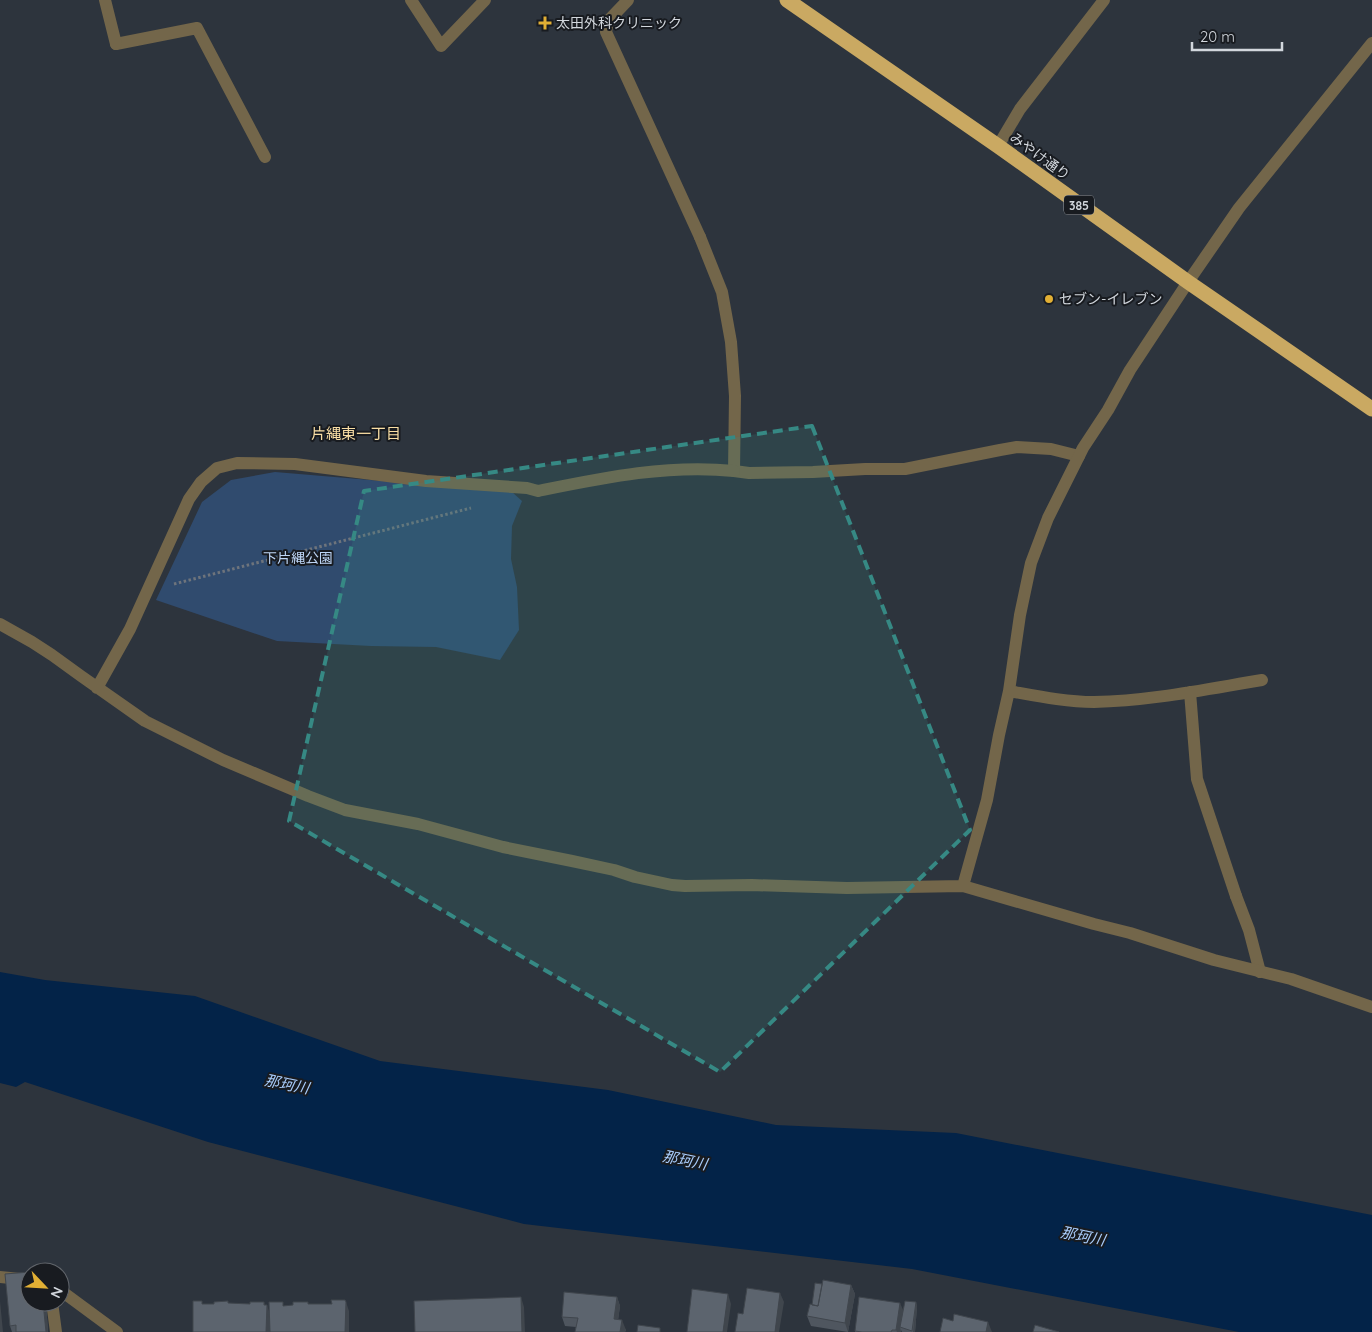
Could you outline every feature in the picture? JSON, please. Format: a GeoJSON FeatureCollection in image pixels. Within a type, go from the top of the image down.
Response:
{"type":"FeatureCollection","features":[{"type":"Feature","properties":{"kind":"highway","name":"みやけ通り"},"geometry":{"type":"LineString","coordinates":[[793,2],[1188,282],[1372,409]]}},
{"type":"Feature","properties":{"kind":"street"},"geometry":{"type":"LineString","coordinates":[[105,0],[116,44],[197,28],[265,157]]}},
{"type":"Feature","properties":{"kind":"street"},"geometry":{"type":"LineString","coordinates":[[411,0],[441,46],[485,0]]}},
{"type":"Feature","properties":{"kind":"street"},"geometry":{"type":"LineString","coordinates":[[628,0],[608,21],[606,32],[700,237],[722,292],[731,342],[735,396],[734,471]]}},
{"type":"Feature","properties":{"kind":"street"},"geometry":{"type":"LineString","coordinates":[[998,146],[1020,110],[1104,0]]}},
{"type":"Feature","properties":{"kind":"street"},"geometry":{"type":"LineString","coordinates":[[963,886],[987,800],[999,735],[1010,691],[1020,615],[1031,563],[1048,518],[1079,456],[1130,370],[1188,282],[1239,208],[1372,43]]}},
{"type":"Feature","properties":{"kind":"street"},"geometry":{"type":"LineString","coordinates":[[97,688],[130,629],[189,499],[201,482],[217,468],[237,463],[295,464],[426,481],[538,491],[639,472],[695,469],[749,473],[904,469],[1017,447],[1051,449],[1079,456]]}},
{"type":"Feature","properties":{"kind":"street"},"geometry":{"type":"LineString","coordinates":[[0,624],[52,655],[145,721],[171,735],[223,760],[346,810],[418,824],[489,843],[597,866],[635,877],[684,886],[847,888],[963,886],[1078,920],[1130,933],[1214,960],[1311,985],[1372,1008]]}},
{"type":"Feature","properties":{"kind":"street"},"geometry":{"type":"LineString","coordinates":[[1010,691],[1058,699],[1092,702],[1126,701],[1262,680]]}},
{"type":"Feature","properties":{"kind":"street"},"geometry":{"type":"LineString","coordinates":[[1190,692],[1197,779],[1249,930],[1260,972]]}},
{"type":"Feature","properties":{"kind":"street"},"geometry":{"type":"LineString","coordinates":[[0,1277],[20,1279]]}},
{"type":"Feature","properties":{"kind":"street"},"geometry":{"type":"LineString","coordinates":[[70,1297],[117,1332]]}},
{"type":"Feature","properties":{"kind":"street"},"geometry":{"type":"LineString","coordinates":[[53,1312],[56,1332]]}},
{"type":"Feature","properties":{"kind":"path"},"geometry":{"type":"LineString","coordinates":[[149,587],[162,587],[478,506]]}},
{"type":"Feature","properties":{"kind":"highlighted area"},"geometry":{"type":"Polygon","coordinates":[[[812,426],[970,830],[720,1072],[289,821],[364,491],[812,426]]]}},
{"type":"Feature","properties":{"kind":"green space","name":"下片縄公園"},"geometry":{"type":"Polygon","coordinates":[[[275,472],[512,492],[522,501],[512,526],[511,559],[517,587],[519,630],[500,660],[436,647],[277,641],[156,600],[202,502],[231,480],[275,472]]]}},
{"type":"Feature","properties":{"kind":"water","name":"那珂川"},"geometry":{"type":"Polygon","coordinates":[[[0,972],[45,980],[195,996],[380,1061],[608,1090],[776,1125],[956,1133],[1372,1215],[1372,1332],[1239,1332],[912,1269],[524,1224],[208,1142],[25,1082],[16,1087],[0,1083],[0,972]]]}},
{"type":"Feature","properties":{"kind":"building"},"geometry":{"type":"Polygon","coordinates":[[[20,1273],[20,1312],[44,1312],[46,1332],[16,1332],[16,1325],[10,1326],[5,1274],[20,1273]]]}},
{"type":"Feature","properties":{"kind":"building"},"geometry":{"type":"Polygon","coordinates":[[[823,1280],[851,1285],[845,1323],[807,1316],[810,1304],[818,1306],[823,1280]]]}},
{"type":"Feature","properties":{"kind":"building"},"geometry":{"type":"Polygon","coordinates":[[[815,1283],[822,1284],[818,1306],[812,1305],[815,1283]]]}},
{"type":"Feature","properties":{"kind":"building"},"geometry":{"type":"Polygon","coordinates":[[[747,1288],[780,1293],[775,1332],[735,1332],[738,1313],[743,1314],[747,1288]]]}},
{"type":"Feature","properties":{"kind":"building"},"geometry":{"type":"Polygon","coordinates":[[[692,1289],[728,1294],[723,1332],[687,1332],[692,1289]]]}},
{"type":"Feature","properties":{"kind":"building"},"geometry":{"type":"Polygon","coordinates":[[[564,1292],[617,1297],[614,1319],[622,1320],[620,1332],[575,1332],[578,1318],[562,1317],[564,1292]]]}},
{"type":"Feature","properties":{"kind":"building"},"geometry":{"type":"Polygon","coordinates":[[[521,1297],[522,1332],[415,1332],[414,1301],[521,1297]]]}},
{"type":"Feature","properties":{"kind":"building"},"geometry":{"type":"Polygon","coordinates":[[[859,1297],[900,1303],[896,1330],[891,1332],[855,1331],[859,1297]]]}},
{"type":"Feature","properties":{"kind":"building"},"geometry":{"type":"Polygon","coordinates":[[[331,1300],[345,1300],[346,1302],[345,1332],[270,1332],[269,1302],[283,1302],[283,1306],[293,1305],[293,1302],[332,1304],[331,1300]]]}},
{"type":"Feature","properties":{"kind":"building"},"geometry":{"type":"Polygon","coordinates":[[[193,1301],[202,1301],[202,1304],[228,1301],[228,1303],[250,1304],[250,1302],[264,1302],[264,1305],[267,1305],[266,1332],[193,1332],[193,1301]]]}},
{"type":"Feature","properties":{"kind":"building"},"geometry":{"type":"Polygon","coordinates":[[[905,1301],[916,1302],[912,1331],[900,1327],[905,1301]]]}},
{"type":"Feature","properties":{"kind":"building"},"geometry":{"type":"Polygon","coordinates":[[[954,1314],[988,1322],[986,1332],[940,1332],[943,1318],[953,1321],[954,1314]]]}},
{"type":"Feature","properties":{"kind":"building"},"geometry":{"type":"Polygon","coordinates":[[[638,1325],[660,1328],[660,1332],[637,1332],[638,1325]]]}},
{"type":"Feature","properties":{"kind":"building"},"geometry":{"type":"Polygon","coordinates":[[[1035,1325],[1059,1332],[1033,1332],[1035,1325]]]}},
{"type":"Feature","properties":{"kind":"place","name":"太田外科クリニック"},"geometry":{"type":"Point","coordinates":[545,23]}},
{"type":"Feature","properties":{"kind":"place","name":"セブン-イレブン"},"geometry":{"type":"Point","coordinates":[1049,299]}},
{"type":"Feature","properties":{"kind":"district","name":"片縄東一丁目"},"geometry":{"type":"Point","coordinates":[356,433]}}]}
